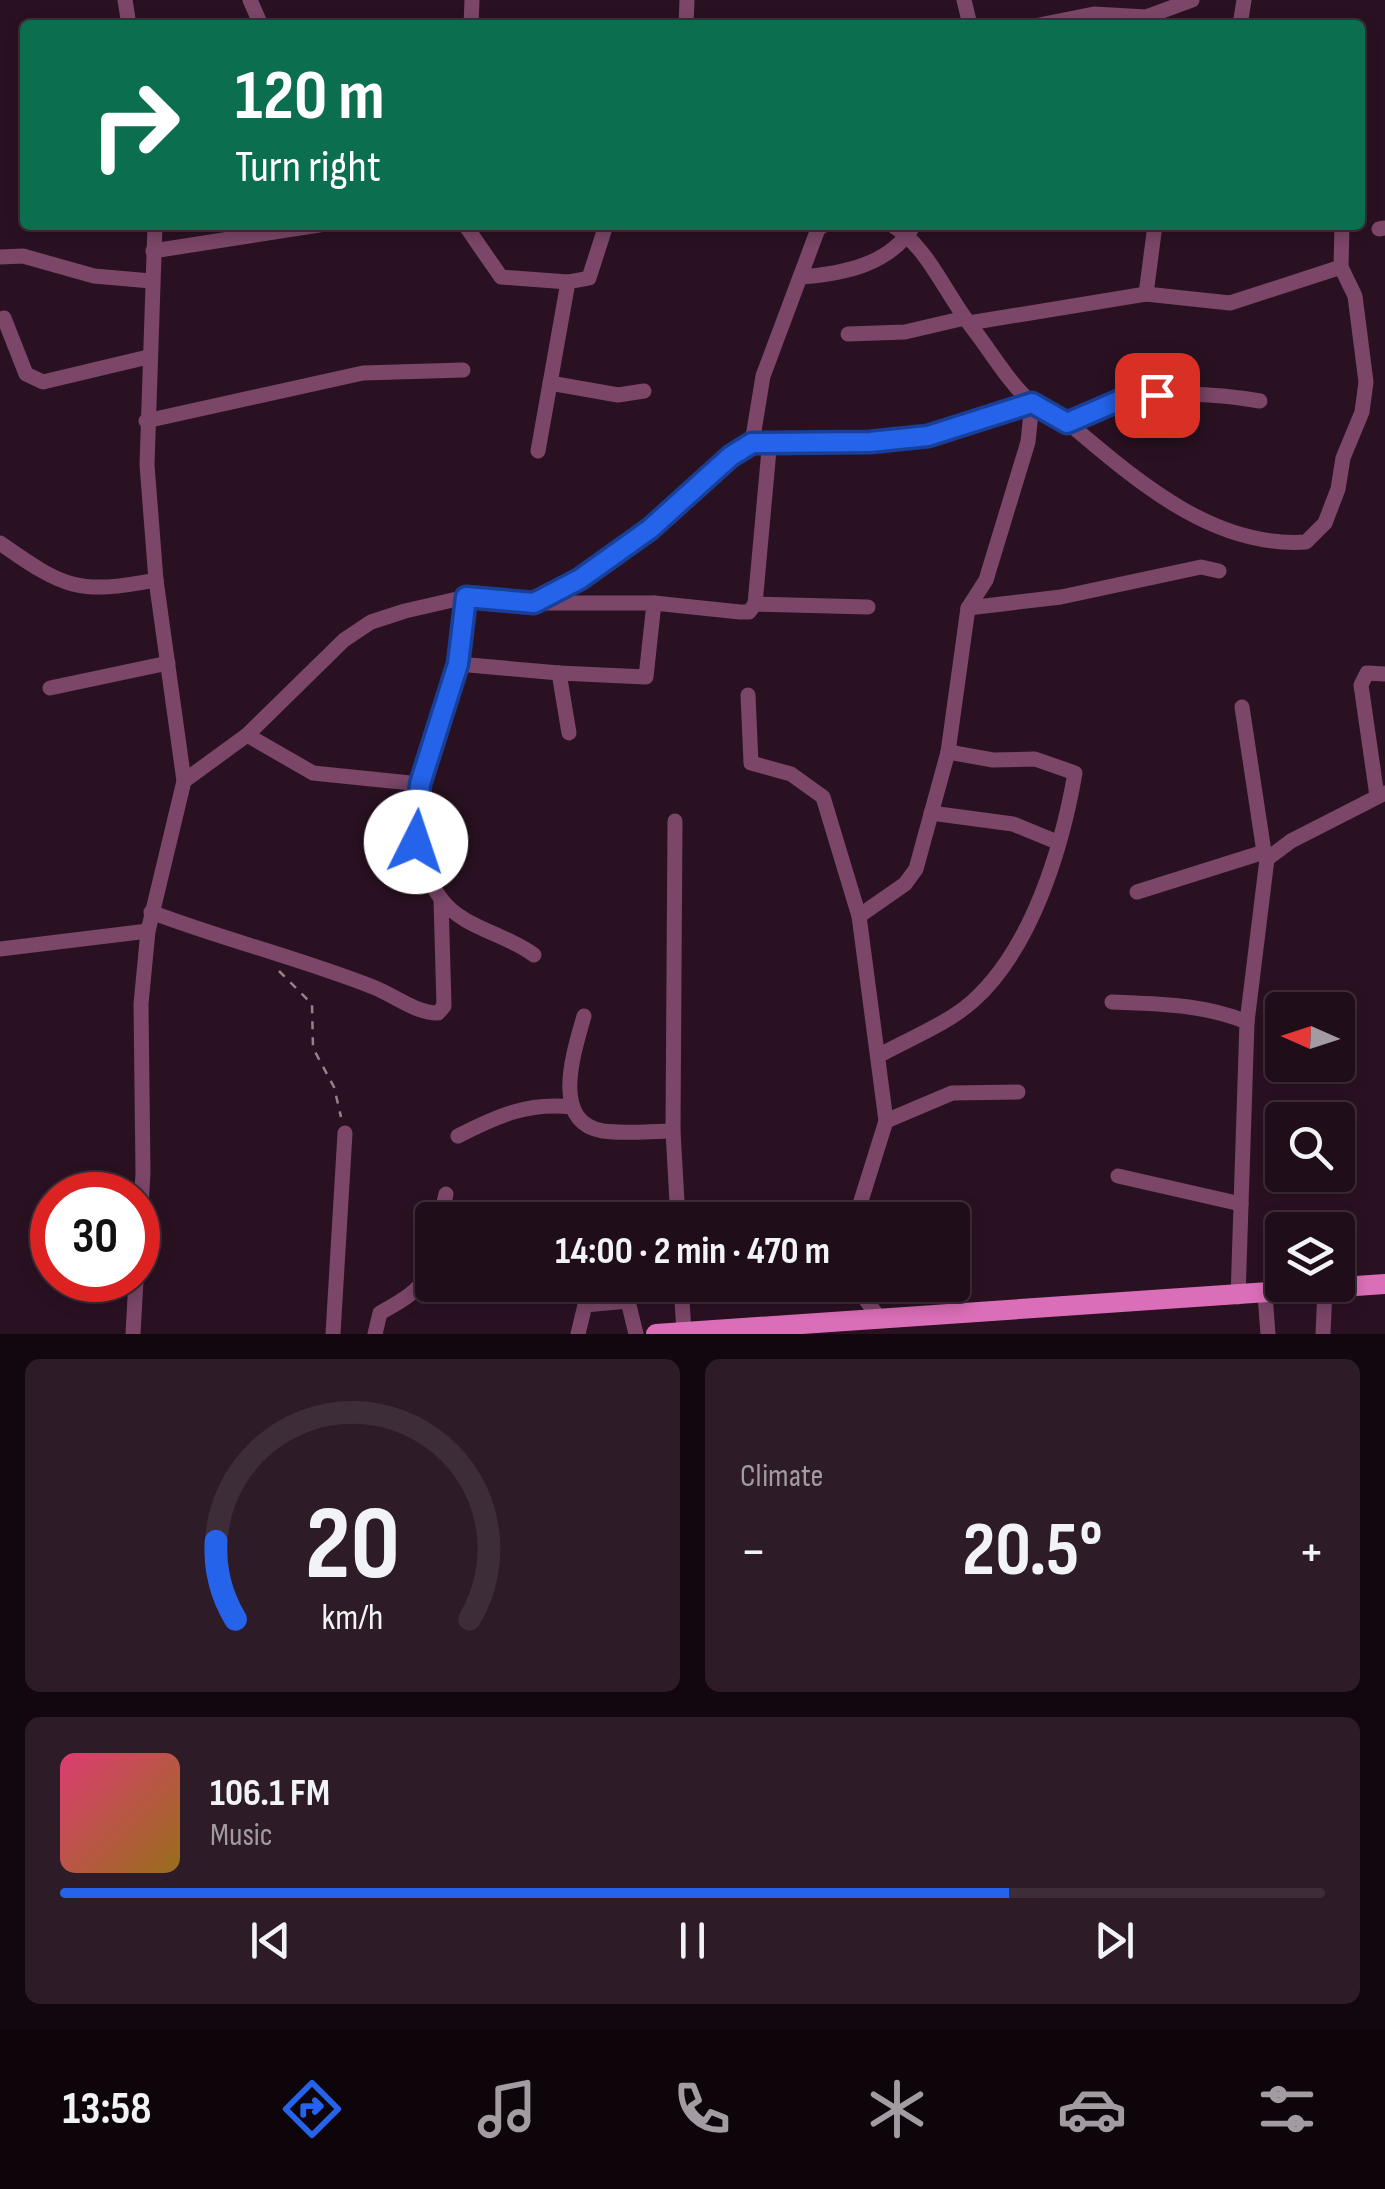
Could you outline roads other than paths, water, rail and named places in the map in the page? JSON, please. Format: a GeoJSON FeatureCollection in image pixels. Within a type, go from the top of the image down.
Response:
{"type":"FeatureCollection","features":[{"type":"Feature","properties":{"kind":"main road"},"geometry":{"type":"LineString","coordinates":[[1355,1287],[1385,1284]]}},
{"type":"Feature","properties":{"kind":"main road"},"geometry":{"type":"LineString","coordinates":[[658,1334],[816,1329],[880,1319],[1265,1295]]}},
{"type":"Feature","properties":{"kind":"street"},"geometry":{"type":"LineString","coordinates":[[1053,20],[1146,17],[1192,0]]}},
{"type":"Feature","properties":{"kind":"street"},"geometry":{"type":"LineString","coordinates":[[142,1172],[140,1022],[148,931],[176,828],[184,781],[156,580],[146,421],[154,230]]}},
{"type":"Feature","properties":{"kind":"street"},"geometry":{"type":"LineString","coordinates":[[152,251],[287,230]]}},
{"type":"Feature","properties":{"kind":"street"},"geometry":{"type":"LineString","coordinates":[[468,230],[500,277],[568,282],[589,278],[604,230]]}},
{"type":"Feature","properties":{"kind":"street"},"geometry":{"type":"LineString","coordinates":[[752,443],[763,376],[822,230]]}},
{"type":"Feature","properties":{"kind":"street"},"geometry":{"type":"LineString","coordinates":[[800,276],[836,274],[872,263],[911,230],[967,321],[1032,403],[1067,423],[1114,465],[1193,514],[1247,539],[1276,544],[1306,542],[1324,523],[1338,488],[1344,458],[1362,412],[1366,382],[1355,296],[1341,268],[1342,230]]}},
{"type":"Feature","properties":{"kind":"street"},"geometry":{"type":"LineString","coordinates":[[1146,294],[1155,230]]}},
{"type":"Feature","properties":{"kind":"street"},"geometry":{"type":"LineString","coordinates":[[0,257],[22,256],[94,276],[152,281]]}},
{"type":"Feature","properties":{"kind":"street"},"geometry":{"type":"LineString","coordinates":[[848,334],[905,332],[1146,294],[1230,303],[1341,268]]}},
{"type":"Feature","properties":{"kind":"street"},"geometry":{"type":"LineString","coordinates":[[538,452],[568,282]]}},
{"type":"Feature","properties":{"kind":"street"},"geometry":{"type":"LineString","coordinates":[[4,318],[32,380],[43,382],[148,357]]}},
{"type":"Feature","properties":{"kind":"street"},"geometry":{"type":"LineString","coordinates":[[146,421],[363,373],[420,368],[463,370]]}},
{"type":"Feature","properties":{"kind":"street"},"geometry":{"type":"LineString","coordinates":[[550,383],[618,394],[644,391]]}},
{"type":"Feature","properties":{"kind":"street"},"geometry":{"type":"LineString","coordinates":[[1067,423],[1125,398],[1189,392],[1260,401]]}},
{"type":"Feature","properties":{"kind":"street"},"geometry":{"type":"LineString","coordinates":[[534,603],[580,579],[650,529],[731,456],[752,443],[770,439],[870,442],[928,436],[1032,403]]}},
{"type":"Feature","properties":{"kind":"street"},"geometry":{"type":"LineString","coordinates":[[859,916],[905,884],[916,869],[948,752],[968,608],[986,580],[1028,442],[1032,403]]}},
{"type":"Feature","properties":{"kind":"street"},"geometry":{"type":"LineString","coordinates":[[184,781],[248,734],[358,631],[405,611],[466,597],[749,612],[755,604],[770,439]]}},
{"type":"Feature","properties":{"kind":"street"},"geometry":{"type":"LineString","coordinates":[[0,542],[44,574],[77,588],[107,589],[156,580]]}},
{"type":"Feature","properties":{"kind":"street"},"geometry":{"type":"LineString","coordinates":[[968,608],[1061,597],[1201,567],[1220,570]]}},
{"type":"Feature","properties":{"kind":"street"},"geometry":{"type":"LineString","coordinates":[[466,597],[458,664],[420,784],[418,857],[441,899],[458,914],[516,941],[534,955]]}},
{"type":"Feature","properties":{"kind":"street"},"geometry":{"type":"LineString","coordinates":[[458,664],[646,676],[654,604]]}},
{"type":"Feature","properties":{"kind":"street"},"geometry":{"type":"LineString","coordinates":[[755,604],[868,607]]}},
{"type":"Feature","properties":{"kind":"street"},"geometry":{"type":"LineString","coordinates":[[50,688],[168,664]]}},
{"type":"Feature","properties":{"kind":"street"},"geometry":{"type":"LineString","coordinates":[[559,673],[569,732]]}},
{"type":"Feature","properties":{"kind":"street"},"geometry":{"type":"LineString","coordinates":[[1137,892],[1265,855],[1381,795],[1361,685],[1367,673],[1385,674]]}},
{"type":"Feature","properties":{"kind":"street"},"geometry":{"type":"LineString","coordinates":[[748,694],[751,763],[791,774],[823,797],[859,916],[886,1120],[861,1202]]}},
{"type":"Feature","properties":{"kind":"street"},"geometry":{"type":"LineString","coordinates":[[1238,1297],[1247,1022],[1265,855],[1242,707]]}},
{"type":"Feature","properties":{"kind":"street"},"geometry":{"type":"LineString","coordinates":[[248,734],[313,773],[420,784]]}},
{"type":"Feature","properties":{"kind":"street"},"geometry":{"type":"LineString","coordinates":[[880,1054],[947,1020],[996,978],[1051,875],[1075,773],[1035,759],[993,760],[948,752]]}},
{"type":"Feature","properties":{"kind":"street"},"geometry":{"type":"LineString","coordinates":[[931,813],[1013,824],[1047,842],[1057,842]]}},
{"type":"Feature","properties":{"kind":"street"},"geometry":{"type":"LineString","coordinates":[[675,821],[673,1131],[677,1202]]}},
{"type":"Feature","properties":{"kind":"street"},"geometry":{"type":"LineString","coordinates":[[151,912],[256,949],[286,954],[376,988],[428,1013],[438,1013],[444,1006],[441,899]]}},
{"type":"Feature","properties":{"kind":"street"},"geometry":{"type":"LineString","coordinates":[[0,948],[148,931]]}},
{"type":"Feature","properties":{"kind":"street"},"geometry":{"type":"LineString","coordinates":[[1112,1002],[1182,1005],[1221,1012],[1247,1022]]}},
{"type":"Feature","properties":{"kind":"street"},"geometry":{"type":"LineString","coordinates":[[584,1016],[572,1058],[572,1107],[585,1123],[600,1131],[673,1131]]}},
{"type":"Feature","properties":{"kind":"street"},"geometry":{"type":"LineString","coordinates":[[886,1120],[952,1093],[1018,1092]]}},
{"type":"Feature","properties":{"kind":"street"},"geometry":{"type":"LineString","coordinates":[[458,1136],[500,1114],[536,1105],[572,1107]]}},
{"type":"Feature","properties":{"kind":"street"},"geometry":{"type":"LineString","coordinates":[[333,1334],[345,1133]]}},
{"type":"Feature","properties":{"kind":"street"},"geometry":{"type":"LineString","coordinates":[[1118,1176],[1241,1204]]}},
{"type":"Feature","properties":{"kind":"street"},"geometry":{"type":"LineString","coordinates":[[444,1202],[446,1194]]}},
{"type":"Feature","properties":{"kind":"street"},"geometry":{"type":"LineString","coordinates":[[375,1334],[380,1313],[415,1292]]}},
{"type":"Feature","properties":{"kind":"street"},"geometry":{"type":"LineString","coordinates":[[133,1334],[135,1302]]}},
{"type":"Feature","properties":{"kind":"street"},"geometry":{"type":"LineString","coordinates":[[578,1334],[586,1302]]}},
{"type":"Feature","properties":{"kind":"street"},"geometry":{"type":"LineString","coordinates":[[585,1306],[598,1302]]}},
{"type":"Feature","properties":{"kind":"street"},"geometry":{"type":"LineString","coordinates":[[630,1302],[636,1334]]}},
{"type":"Feature","properties":{"kind":"street"},"geometry":{"type":"LineString","coordinates":[[682,1302],[684,1332]]}},
{"type":"Feature","properties":{"kind":"street"},"geometry":{"type":"LineString","coordinates":[[868,1302],[880,1319]]}},
{"type":"Feature","properties":{"kind":"street"},"geometry":{"type":"LineString","coordinates":[[1266,1302],[1268,1334]]}},
{"type":"Feature","properties":{"kind":"street"},"geometry":{"type":"LineString","coordinates":[[1324,1334],[1325,1302]]}}]}
